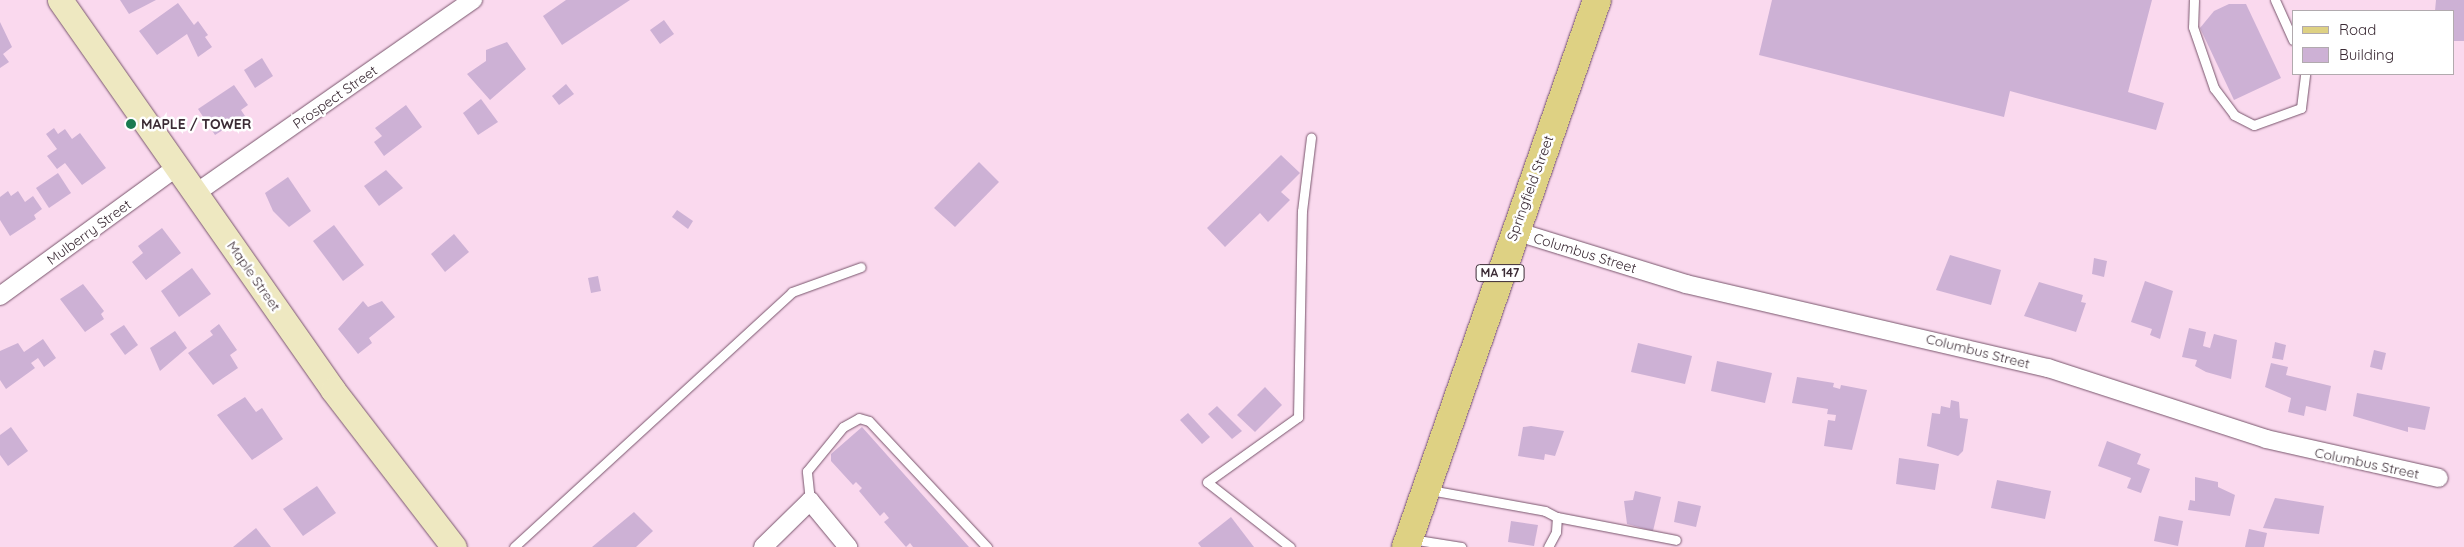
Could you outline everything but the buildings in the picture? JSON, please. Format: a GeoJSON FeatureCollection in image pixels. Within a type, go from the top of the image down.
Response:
{"type":"FeatureCollection","features":[{"type":"Feature","properties":{"kind":"main road","name":"Maple Street"},"geometry":{"type":"LineString","coordinates":[[60,0],[333,390],[454,547]]}},
{"type":"Feature","properties":{"kind":"main road","name":"Springfield Street"},"geometry":{"type":"LineString","coordinates":[[1407,543],[1597,0]]}},
{"type":"Feature","properties":{"kind":"street","name":"Prospect Street"},"geometry":{"type":"LineString","coordinates":[[196,194],[474,0]]}},
{"type":"Feature","properties":{"kind":"street","name":"Mulberry Street"},"geometry":{"type":"LineString","coordinates":[[0,296],[177,167]]}},
{"type":"Feature","properties":{"kind":"street","name":"Columbus Street"},"geometry":{"type":"LineString","coordinates":[[1515,231],[1686,284],[2048,368],[2266,439],[2439,478]]}},
{"type":"Feature","properties":{"kind":"street"},"geometry":{"type":"LineString","coordinates":[[763,547],[810,501],[848,547]]}},
{"type":"Feature","properties":{"kind":"lane"},"geometry":{"type":"LineString","coordinates":[[2194,0],[2193,27],[2214,88],[2234,115],[2254,125],[2300,108],[2305,75]]}},
{"type":"Feature","properties":{"kind":"lane"},"geometry":{"type":"LineString","coordinates":[[2275,0],[2292,38]]}},
{"type":"Feature","properties":{"kind":"lane"},"geometry":{"type":"LineString","coordinates":[[1290,547],[1208,482],[1298,417],[1302,210],[1311,138]]}},
{"type":"Feature","properties":{"kind":"lane"},"geometry":{"type":"LineString","coordinates":[[514,547],[792,292],[861,267]]}},
{"type":"Feature","properties":{"kind":"lane"},"geometry":{"type":"LineString","coordinates":[[810,501],[807,471],[843,427],[859,418],[868,421],[987,547]]}},
{"type":"Feature","properties":{"kind":"lane"},"geometry":{"type":"LineString","coordinates":[[1425,489],[1545,511],[1557,517],[1676,540]]}},
{"type":"Feature","properties":{"kind":"lane"},"geometry":{"type":"LineString","coordinates":[[1548,547],[1556,532],[1557,517]]}},
{"type":"Feature","properties":{"kind":"lane"},"geometry":{"type":"LineString","coordinates":[[1407,543],[1461,547]]}},
{"type":"Feature","properties":{"kind":"place","name":"MAPLE / TOWER"},"geometry":{"type":"Point","coordinates":[131,124]}}]}
